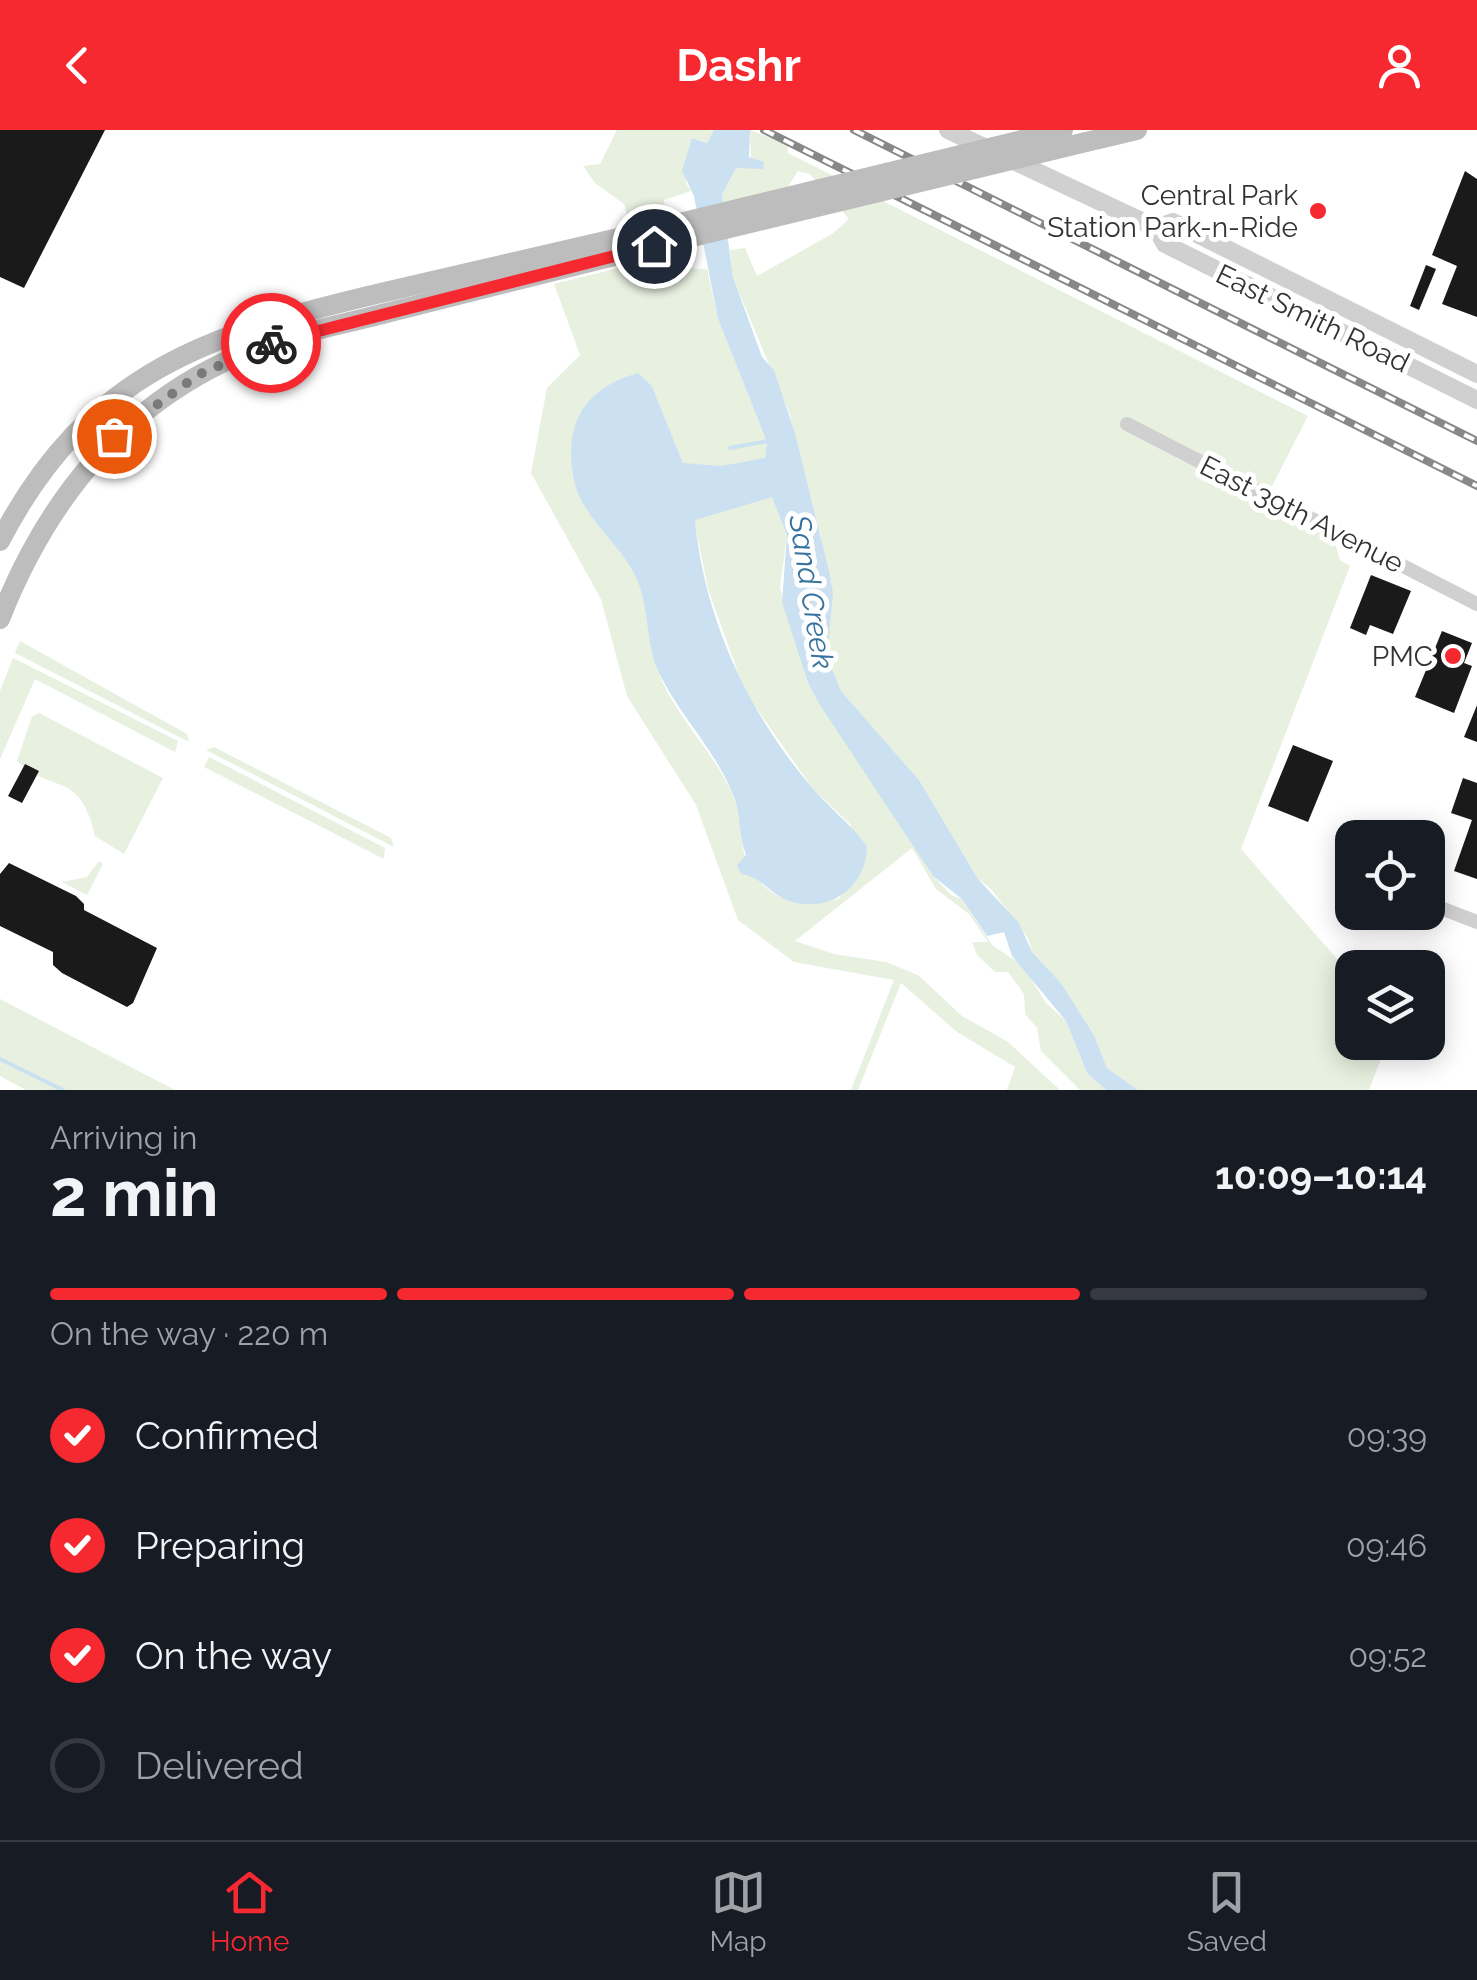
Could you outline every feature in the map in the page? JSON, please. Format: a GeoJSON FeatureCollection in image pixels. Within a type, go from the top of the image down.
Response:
{"type":"FeatureCollection","features":[{"type":"Feature","properties":{"kind":"main road"},"geometry":{"type":"LineString","coordinates":[[2,609],[38,534],[85,466],[129,423],[198,375],[270,344],[616,247],[1064,130]]}},
{"type":"Feature","properties":{"kind":"main road"},"geometry":{"type":"LineString","coordinates":[[0,541],[33,485],[75,434],[118,394],[167,360],[281,316],[616,247],[1136,130]]}},
{"type":"Feature","properties":{"kind":"street","name":"East Smith Road"},"geometry":{"type":"LineString","coordinates":[[948,130],[1156,228],[1165,244],[1477,400]]}},
{"type":"Feature","properties":{"kind":"street","name":"East Smith Road"},"geometry":{"type":"LineString","coordinates":[[1156,228],[1173,222],[1477,374]]}},
{"type":"Feature","properties":{"kind":"street","name":"East 39th Avenue"},"geometry":{"type":"LineString","coordinates":[[1128,424],[1477,604]]}},
{"type":"Feature","properties":{"kind":"street"},"geometry":{"type":"LineString","coordinates":[[1445,910],[1477,922]]}},
{"type":"Feature","properties":{"kind":"green space"},"geometry":{"type":"Polygon","coordinates":[[[617,130],[714,130],[708,143],[693,138],[686,183],[691,191],[664,200],[672,268],[707,269],[718,319],[767,442],[765,458],[787,535],[780,588],[808,683],[933,876],[951,895],[962,899],[992,945],[1023,966],[1046,1003],[1066,1021],[1087,1073],[1106,1090],[1080,1090],[1041,1051],[1037,1028],[1025,1014],[1024,994],[1008,972],[995,972],[977,955],[972,942],[988,942],[969,914],[936,889],[912,848],[795,941],[834,954],[886,962],[918,975],[962,1016],[1008,1042],[1060,1090],[1007,1090],[1015,1067],[957,1032],[901,983],[858,1090],[851,1090],[894,980],[794,962],[738,920],[696,805],[627,696],[601,599],[531,473],[547,388],[580,355],[554,284],[639,263],[624,204],[595,183],[583,166],[600,164],[617,130]],[[652,386],[572,446],[575,470],[587,504],[637,579],[664,684],[732,793],[750,869],[765,887],[785,899],[818,903],[840,898],[851,825],[813,789],[745,692],[708,589],[683,463],[652,386]]]}},
{"type":"Feature","properties":{"kind":"green space"},"geometry":{"type":"Polygon","coordinates":[[[750,130],[788,144],[788,153],[1308,416],[1263,504],[1334,540],[1340,560],[1350,566],[1241,849],[1335,957],[1335,1060],[1380,1060],[1369,1090],[1138,1090],[1107,1068],[1094,1035],[1061,983],[1032,952],[1028,938],[991,889],[978,879],[919,780],[841,691],[827,657],[821,537],[789,412],[733,278],[730,250],[745,248],[757,276],[832,234],[849,219],[810,174],[798,171],[784,193],[724,206],[722,195],[736,168],[751,168],[750,130]]]}},
{"type":"Feature","properties":{"kind":"green space"},"geometry":{"type":"Polygon","coordinates":[[[20,641],[187,734],[189,742],[15,653],[20,641]]]}},
{"type":"Feature","properties":{"kind":"green space"},"geometry":{"type":"Polygon","coordinates":[[[13,658],[178,741],[175,752],[35,679],[0,759],[0,691],[13,658]]]}},
{"type":"Feature","properties":{"kind":"green space"},"geometry":{"type":"Polygon","coordinates":[[[39,713],[163,778],[124,854],[95,836],[82,801],[73,792],[17,761],[32,717],[39,713]]]}},
{"type":"Feature","properties":{"kind":"green space"},"geometry":{"type":"Polygon","coordinates":[[[214,747],[391,838],[394,847],[206,750],[214,747]]]}},
{"type":"Feature","properties":{"kind":"green space"},"geometry":{"type":"Polygon","coordinates":[[[209,757],[385,848],[384,859],[204,767],[209,757]]]}},
{"type":"Feature","properties":{"kind":"green space"},"geometry":{"type":"Polygon","coordinates":[[[99,861],[103,864],[87,895],[62,882],[87,877],[99,861]]]}},
{"type":"Feature","properties":{"kind":"green space"},"geometry":{"type":"Polygon","coordinates":[[[0,999],[175,1090],[26,1090],[0,1076],[0,999]]]}},
{"type":"Feature","properties":{"kind":"water","name":"Sand Creek"},"geometry":{"type":"Polygon","coordinates":[[[714,130],[750,130],[749,157],[764,162],[763,169],[736,168],[722,195],[733,277],[762,357],[774,370],[795,433],[833,593],[827,657],[841,691],[919,780],[978,879],[1019,923],[1032,952],[1061,983],[1094,1035],[1107,1068],[1138,1090],[1106,1090],[1087,1073],[1066,1021],[1012,956],[1004,932],[987,936],[962,899],[933,876],[820,705],[808,683],[782,602],[787,535],[772,497],[695,520],[708,592],[732,661],[766,725],[809,784],[867,846],[865,861],[853,885],[819,904],[782,898],[754,878],[741,874],[737,865],[746,855],[734,797],[659,673],[636,577],[583,503],[571,456],[572,438],[583,409],[605,387],[638,373],[652,386],[683,463],[721,466],[765,458],[767,442],[718,319],[694,196],[682,171],[692,138],[707,143],[714,130]]]}},
{"type":"Feature","properties":{"kind":"building"},"geometry":{"type":"Polygon","coordinates":[[[0,130],[105,130],[24,288],[0,277],[0,130]]]}},
{"type":"Feature","properties":{"kind":"building"},"geometry":{"type":"Polygon","coordinates":[[[1465,171],[1477,179],[1477,317],[1442,304],[1457,266],[1432,255],[1465,171]]]}},
{"type":"Feature","properties":{"kind":"building"},"geometry":{"type":"Polygon","coordinates":[[[1426,265],[1436,269],[1419,310],[1410,306],[1426,265]]]}},
{"type":"Feature","properties":{"kind":"building"},"geometry":{"type":"Polygon","coordinates":[[[1371,575],[1411,591],[1393,634],[1370,625],[1366,635],[1350,628],[1371,575]]]}},
{"type":"Feature","properties":{"kind":"building"},"geometry":{"type":"Polygon","coordinates":[[[1442,631],[1472,643],[1464,663],[1472,666],[1454,713],[1415,697],[1442,631]]]}},
{"type":"Feature","properties":{"kind":"building"},"geometry":{"type":"Polygon","coordinates":[[[1477,705],[1477,742],[1464,737],[1477,705]]]}},
{"type":"Feature","properties":{"kind":"building"},"geometry":{"type":"Polygon","coordinates":[[[1293,745],[1333,761],[1308,822],[1268,806],[1293,745]]]}},
{"type":"Feature","properties":{"kind":"building"},"geometry":{"type":"Polygon","coordinates":[[[25,764],[39,771],[22,803],[8,796],[25,764]]]}},
{"type":"Feature","properties":{"kind":"building"},"geometry":{"type":"Polygon","coordinates":[[[1463,778],[1477,783],[1477,879],[1454,871],[1472,820],[1451,813],[1463,778]]]}},
{"type":"Feature","properties":{"kind":"building"},"geometry":{"type":"Polygon","coordinates":[[[9,863],[76,896],[84,910],[157,948],[133,1003],[127,1007],[62,973],[53,965],[53,952],[0,926],[0,874],[9,863]]]}},
{"type":"Feature","properties":{"kind":"waterway"},"geometry":{"type":"LineString","coordinates":[[730,448],[768,441]]}},
{"type":"Feature","properties":{"kind":"waterway"},"geometry":{"type":"LineString","coordinates":[[0,1059],[63,1090]]}},
{"type":"Feature","properties":{"kind":"railway"},"geometry":{"type":"LineString","coordinates":[[764,130],[1477,486]]}},
{"type":"Feature","properties":{"kind":"railway"},"geometry":{"type":"LineString","coordinates":[[854,130],[1477,441]]}},
{"type":"Feature","properties":{"kind":"way so far"},"geometry":{"type":"LineString","coordinates":[[114,436],[198,375],[271,343]]}},
{"type":"Feature","properties":{"kind":"place","name":"Central Park Station Park-n-Ride"},"geometry":{"type":"Point","coordinates":[1318,211]}},
{"type":"Feature","properties":{"kind":"place","name":"PMC"},"geometry":{"type":"Point","coordinates":[1453,656]}},
{"type":"Feature","properties":{"kind":"route"},"geometry":{"type":"LineString","coordinates":[[271,343],[654,246]]}}]}
